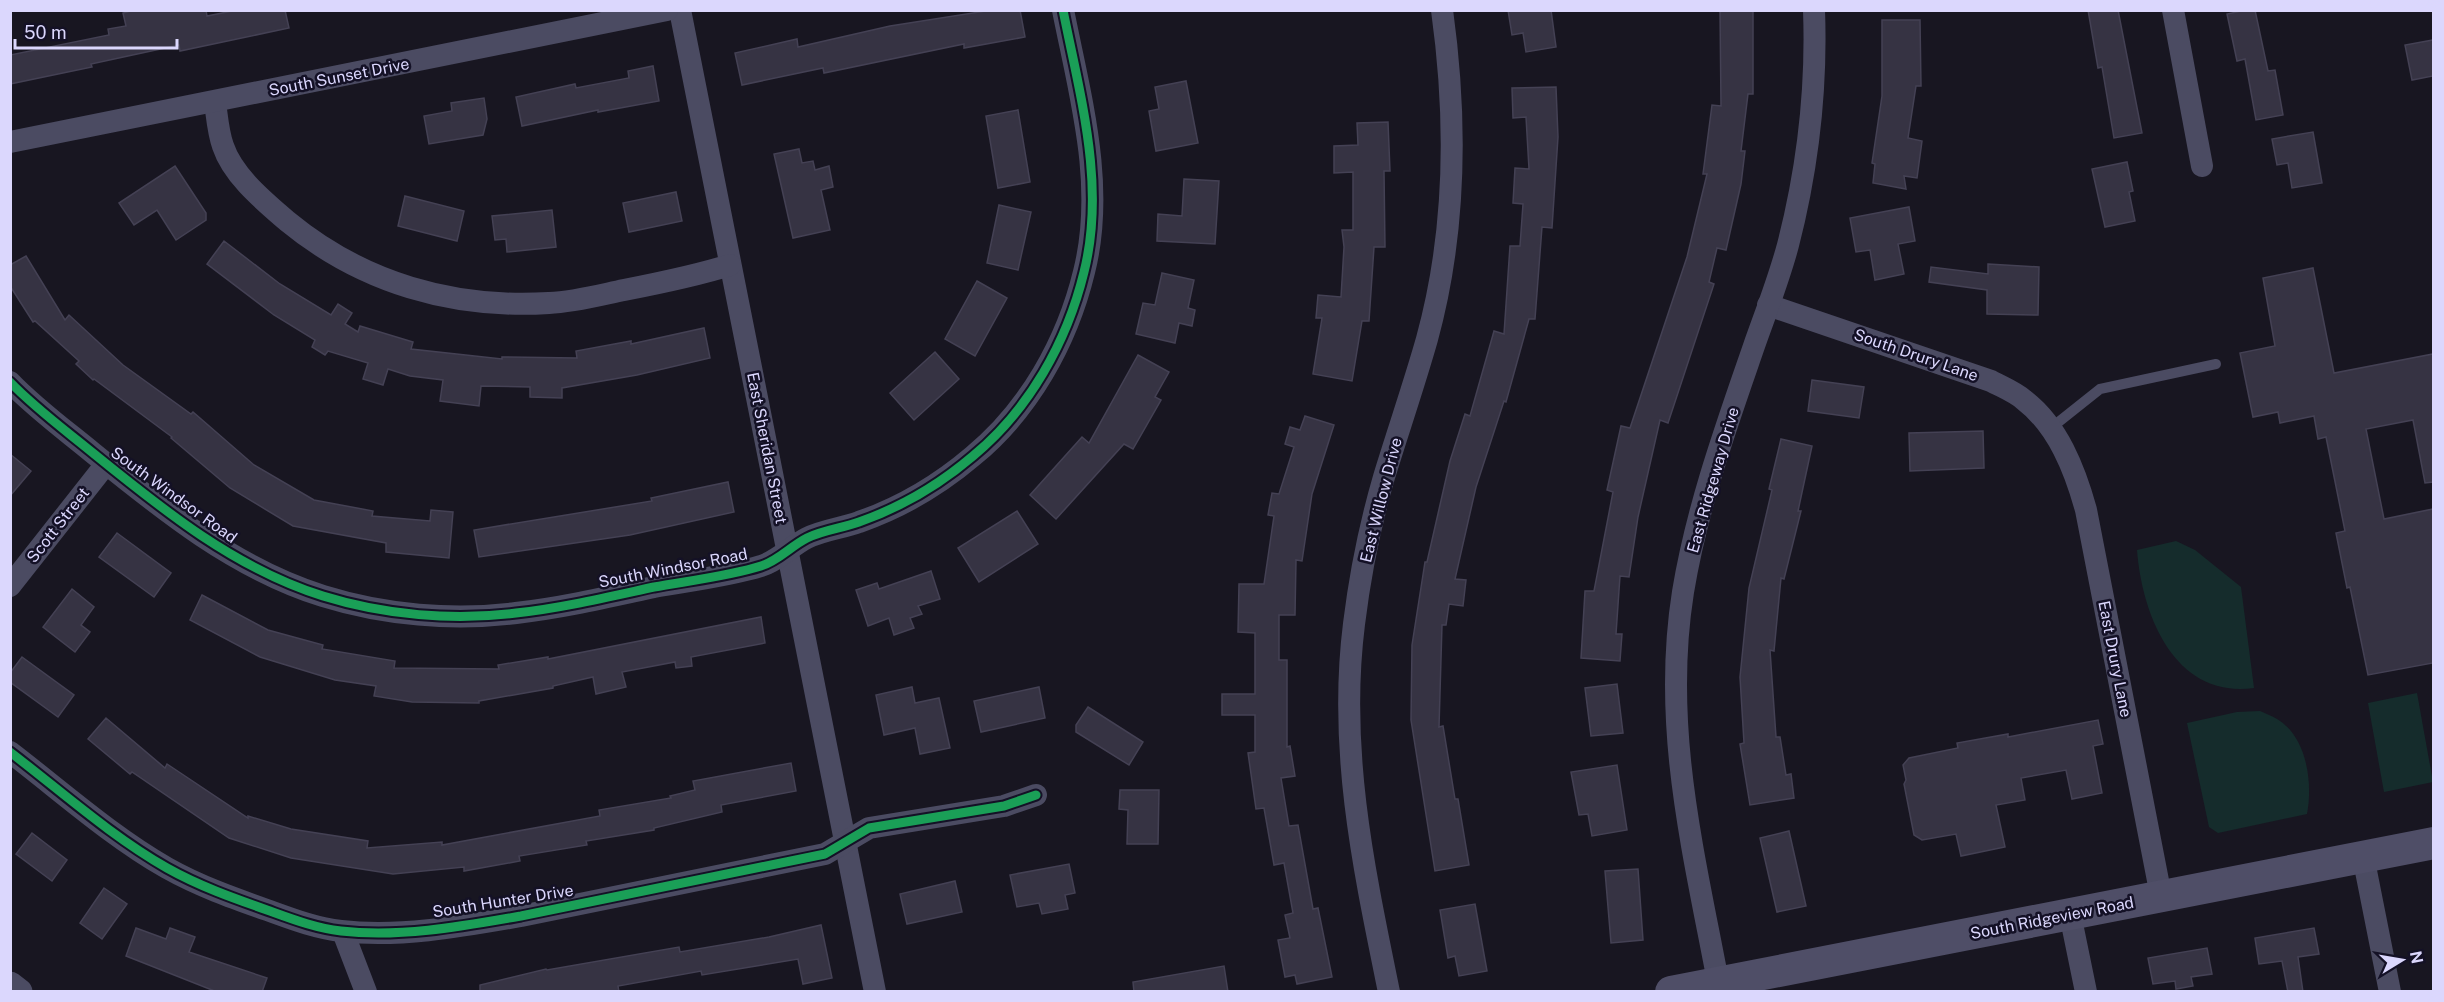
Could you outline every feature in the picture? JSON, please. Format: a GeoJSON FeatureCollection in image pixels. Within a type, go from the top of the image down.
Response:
{"type":"FeatureCollection","features":[{"type":"Feature","properties":{"kind":"main road","name":"South Ridgeview Road"},"geometry":{"type":"LineString","coordinates":[[1671,992],[1719,987],[2070,914],[2433,843]]}},
{"type":"Feature","properties":{"kind":"street","name":"South Sunset Drive"},"geometry":{"type":"LineString","coordinates":[[10,142],[667,10]]}},
{"type":"Feature","properties":{"kind":"street","name":"East Sheridan Street"},"geometry":{"type":"LineString","coordinates":[[680,10],[875,992]]}},
{"type":"Feature","properties":{"kind":"street","name":"South Windsor Road"},"geometry":{"type":"LineString","coordinates":[[10,382],[106,464],[231,555],[277,579],[324,597],[387,611],[451,617],[513,614],[764,566],[809,537],[838,530],[891,510],[933,487],[976,454],[1018,410],[1042,376],[1064,332],[1084,274],[1092,214],[1092,174],[1088,139],[1063,10]]}},
{"type":"Feature","properties":{"kind":"street","name":"East Willow Drive"},"geometry":{"type":"LineString","coordinates":[[1389,992],[1362,859],[1352,784],[1349,705],[1353,626],[1368,539],[1383,480],[1427,337],[1441,270],[1449,200],[1452,122],[1448,54],[1442,10]]}},
{"type":"Feature","properties":{"kind":"street","name":"East Ridgeway Drive"},"geometry":{"type":"LineString","coordinates":[[1719,987],[1684,807],[1676,729],[1676,657],[1683,593],[1699,517],[1717,452],[1787,247],[1806,167],[1814,94],[1814,10]]}},
{"type":"Feature","properties":{"kind":"street"},"geometry":{"type":"LineString","coordinates":[[2173,10],[2202,165]]}},
{"type":"Feature","properties":{"kind":"street"},"geometry":{"type":"LineString","coordinates":[[215,102],[223,148],[239,174],[266,204],[304,235],[353,266],[399,286],[448,299],[498,304],[551,303],[692,277],[730,265]]}},
{"type":"Feature","properties":{"kind":"street","name":"South Drury Lane"},"geometry":{"type":"LineString","coordinates":[[1768,304],[1991,381],[2024,399],[2051,428]]}},
{"type":"Feature","properties":{"kind":"street","name":"East Drury Lane"},"geometry":{"type":"LineString","coordinates":[[2051,428],[2077,478],[2086,510],[2161,896]]}},
{"type":"Feature","properties":{"kind":"street","name":"Scott Street"},"geometry":{"type":"LineString","coordinates":[[10,586],[106,464]]}},
{"type":"Feature","properties":{"kind":"street","name":"South Hunter Drive"},"geometry":{"type":"LineString","coordinates":[[10,752],[127,843],[168,868],[221,894],[316,928],[344,932],[393,933],[510,918],[825,854],[846,844],[869,828],[1004,806],[1036,795]]}},
{"type":"Feature","properties":{"kind":"street"},"geometry":{"type":"LineString","coordinates":[[2363,856],[2390,992]]}},
{"type":"Feature","properties":{"kind":"street"},"geometry":{"type":"LineString","coordinates":[[2070,914],[2086,992]]}},
{"type":"Feature","properties":{"kind":"street"},"geometry":{"type":"LineString","coordinates":[[344,932],[366,992]]}},
{"type":"Feature","properties":{"kind":"street"},"geometry":{"type":"LineString","coordinates":[[10,984],[19,992]]}},
{"type":"Feature","properties":{"kind":"lane"},"geometry":{"type":"LineString","coordinates":[[2051,428],[2100,389],[2216,363]]}},
{"type":"Feature","properties":{"kind":"green space"},"geometry":{"type":"Polygon","coordinates":[[[2176,541],[2195,550],[2241,587],[2254,688],[2226,688],[2203,680],[2184,667],[2168,648],[2155,626],[2146,601],[2137,550],[2176,541]]]}},
{"type":"Feature","properties":{"kind":"green space"},"geometry":{"type":"Polygon","coordinates":[[[2417,693],[2433,782],[2384,792],[2368,703],[2417,693]]]}},
{"type":"Feature","properties":{"kind":"green space"},"geometry":{"type":"Polygon","coordinates":[[[2260,711],[2287,727],[2301,749],[2308,775],[2307,814],[2218,833],[2209,827],[2187,723],[2237,712],[2260,711]]]}},
{"type":"Feature","properties":{"kind":"building"},"geometry":{"type":"Polygon","coordinates":[[[135,10],[206,10],[207,16],[237,10],[285,10],[289,28],[180,51],[179,45],[91,64],[92,67],[10,84],[10,55],[109,35],[108,29],[126,26],[123,13],[135,10]]]}},
{"type":"Feature","properties":{"kind":"building"},"geometry":{"type":"Polygon","coordinates":[[[992,10],[1020,10],[1025,37],[964,48],[964,44],[824,73],[823,68],[742,85],[735,53],[797,39],[798,47],[890,26],[992,10]]]}},
{"type":"Feature","properties":{"kind":"building"},"geometry":{"type":"Polygon","coordinates":[[[1508,10],[1551,10],[1556,47],[1526,52],[1523,33],[1512,35],[1508,10]]]}},
{"type":"Feature","properties":{"kind":"building"},"geometry":{"type":"Polygon","coordinates":[[[1720,10],[1753,10],[1753,94],[1748,94],[1741,151],[1745,151],[1741,184],[1726,250],[1717,248],[1709,282],[1714,284],[1668,423],[1660,420],[1638,517],[1629,577],[1620,576],[1616,634],[1622,634],[1620,661],[1581,658],[1585,591],[1594,591],[1613,492],[1607,490],[1621,426],[1630,428],[1687,257],[1707,174],[1703,174],[1712,105],[1721,106],[1720,10]]]}},
{"type":"Feature","properties":{"kind":"building"},"geometry":{"type":"Polygon","coordinates":[[[2088,10],[2118,10],[2142,133],[2114,138],[2102,67],[2098,68],[2088,10]]]}},
{"type":"Feature","properties":{"kind":"building"},"geometry":{"type":"Polygon","coordinates":[[[2255,10],[2268,71],[2275,70],[2283,115],[2256,120],[2245,59],[2237,61],[2227,14],[2255,10]]]}},
{"type":"Feature","properties":{"kind":"building"},"geometry":{"type":"Polygon","coordinates":[[[1882,20],[1920,20],[1921,86],[1916,86],[1908,138],[1922,141],[1917,178],[1904,176],[1906,189],[1873,183],[1875,164],[1872,163],[1882,96],[1882,20]]]}},
{"type":"Feature","properties":{"kind":"building"},"geometry":{"type":"Polygon","coordinates":[[[2433,40],[2433,76],[2412,80],[2405,45],[2433,40]]]}},
{"type":"Feature","properties":{"kind":"building"},"geometry":{"type":"Polygon","coordinates":[[[653,66],[659,101],[598,112],[598,110],[522,126],[516,97],[575,84],[576,88],[629,78],[628,71],[653,66]]]}},
{"type":"Feature","properties":{"kind":"building"},"geometry":{"type":"Polygon","coordinates":[[[1186,81],[1198,143],[1156,151],[1149,111],[1159,109],[1155,87],[1186,81]]]}},
{"type":"Feature","properties":{"kind":"building"},"geometry":{"type":"Polygon","coordinates":[[[1556,87],[1558,137],[1552,228],[1542,227],[1535,319],[1529,319],[1506,402],[1504,401],[1476,487],[1455,579],[1466,580],[1463,606],[1449,604],[1446,625],[1442,625],[1439,727],[1443,726],[1469,865],[1435,871],[1411,720],[1412,645],[1425,562],[1427,562],[1450,461],[1465,414],[1470,416],[1494,331],[1504,334],[1510,246],[1520,246],[1523,204],[1513,203],[1515,168],[1529,169],[1526,117],[1513,118],[1512,88],[1556,87]]]}},
{"type":"Feature","properties":{"kind":"building"},"geometry":{"type":"Polygon","coordinates":[[[484,98],[487,119],[483,135],[429,144],[424,116],[452,111],[451,103],[484,98]]]}},
{"type":"Feature","properties":{"kind":"building"},"geometry":{"type":"Polygon","coordinates":[[[1018,110],[1030,182],[998,188],[986,116],[1018,110]]]}},
{"type":"Feature","properties":{"kind":"building"},"geometry":{"type":"Polygon","coordinates":[[[1388,122],[1390,171],[1384,171],[1385,247],[1374,247],[1369,321],[1362,321],[1352,381],[1313,374],[1322,318],[1316,318],[1318,295],[1341,297],[1344,247],[1342,230],[1353,230],[1353,172],[1334,173],[1334,146],[1358,145],[1357,123],[1388,122]]]}},
{"type":"Feature","properties":{"kind":"building"},"geometry":{"type":"Polygon","coordinates":[[[2313,132],[2322,183],[2292,188],[2288,163],[2277,165],[2272,139],[2313,132]]]}},
{"type":"Feature","properties":{"kind":"building"},"geometry":{"type":"Polygon","coordinates":[[[799,149],[802,163],[813,161],[815,170],[829,166],[833,187],[821,190],[830,230],[793,238],[774,154],[799,149]]]}},
{"type":"Feature","properties":{"kind":"building"},"geometry":{"type":"Polygon","coordinates":[[[2127,162],[2133,191],[2129,192],[2135,221],[2105,227],[2092,169],[2127,162]]]}},
{"type":"Feature","properties":{"kind":"building"},"geometry":{"type":"Polygon","coordinates":[[[175,166],[206,213],[206,220],[176,240],[157,210],[134,225],[119,203],[175,166]]]}},
{"type":"Feature","properties":{"kind":"building"},"geometry":{"type":"Polygon","coordinates":[[[1184,179],[1219,181],[1215,244],[1157,241],[1158,214],[1182,216],[1184,179]]]}},
{"type":"Feature","properties":{"kind":"building"},"geometry":{"type":"Polygon","coordinates":[[[676,192],[682,221],[629,232],[623,203],[676,192]]]}},
{"type":"Feature","properties":{"kind":"building"},"geometry":{"type":"Polygon","coordinates":[[[405,196],[464,211],[457,241],[398,226],[405,196]]]}},
{"type":"Feature","properties":{"kind":"building"},"geometry":{"type":"Polygon","coordinates":[[[999,205],[1031,212],[1018,270],[987,263],[999,205]]]}},
{"type":"Feature","properties":{"kind":"building"},"geometry":{"type":"Polygon","coordinates":[[[1909,207],[1915,241],[1898,244],[1904,274],[1875,280],[1870,250],[1856,252],[1850,218],[1909,207]]]}},
{"type":"Feature","properties":{"kind":"building"},"geometry":{"type":"Polygon","coordinates":[[[552,210],[556,247],[507,252],[506,239],[495,240],[492,216],[552,210]]]}},
{"type":"Feature","properties":{"kind":"building"},"geometry":{"type":"Polygon","coordinates":[[[224,241],[280,284],[331,315],[338,304],[352,313],[345,324],[358,332],[360,326],[413,342],[411,349],[502,359],[502,357],[577,358],[576,351],[631,341],[631,344],[704,328],[710,358],[637,375],[562,388],[562,398],[530,397],[530,387],[481,386],[479,406],[440,401],[443,380],[410,376],[388,369],[383,385],[363,379],[368,363],[328,351],[325,355],[312,347],[315,340],[274,315],[207,264],[224,241]]]}},
{"type":"Feature","properties":{"kind":"building"},"geometry":{"type":"Polygon","coordinates":[[[26,256],[65,320],[69,315],[123,365],[191,414],[193,412],[254,465],[314,500],[373,511],[372,516],[430,521],[431,510],[453,512],[449,558],[386,552],[386,543],[293,526],[230,488],[172,437],[93,380],[76,364],[79,361],[35,321],[33,322],[10,286],[10,265],[26,256]]]}},
{"type":"Feature","properties":{"kind":"building"},"geometry":{"type":"Polygon","coordinates":[[[1988,264],[2039,267],[2038,315],[1987,314],[1987,290],[1929,282],[1931,267],[1988,274],[1988,264]]]}},
{"type":"Feature","properties":{"kind":"building"},"geometry":{"type":"Polygon","coordinates":[[[2313,268],[2334,373],[2433,354],[2433,482],[2425,483],[2413,420],[2366,429],[2384,519],[2433,509],[2433,663],[2368,675],[2336,533],[2345,531],[2326,437],[2318,439],[2314,416],[2280,423],[2278,412],[2253,417],[2240,353],[2275,346],[2263,278],[2313,268]]]}},
{"type":"Feature","properties":{"kind":"building"},"geometry":{"type":"Polygon","coordinates":[[[1162,273],[1194,280],[1188,308],[1195,310],[1192,326],[1179,323],[1175,343],[1136,334],[1143,303],[1155,305],[1162,273]]]}},
{"type":"Feature","properties":{"kind":"building"},"geometry":{"type":"Polygon","coordinates":[[[977,281],[1007,298],[975,356],[945,339],[977,281]]]}},
{"type":"Feature","properties":{"kind":"building"},"geometry":{"type":"Polygon","coordinates":[[[935,352],[959,379],[914,420],[890,393],[935,352]]]}},
{"type":"Feature","properties":{"kind":"building"},"geometry":{"type":"Polygon","coordinates":[[[1138,355],[1169,372],[1155,397],[1161,400],[1133,449],[1124,444],[1056,519],[1030,495],[1082,437],[1089,443],[1138,355]]]}},
{"type":"Feature","properties":{"kind":"building"},"geometry":{"type":"Polygon","coordinates":[[[1812,380],[1864,387],[1859,418],[1808,411],[1812,380]]]}},
{"type":"Feature","properties":{"kind":"building"},"geometry":{"type":"Polygon","coordinates":[[[1305,416],[1334,425],[1312,494],[1302,561],[1296,560],[1295,615],[1279,615],[1279,660],[1287,660],[1287,747],[1290,746],[1295,776],[1281,778],[1289,826],[1298,825],[1313,909],[1318,908],[1332,977],[1297,984],[1295,975],[1285,977],[1278,940],[1290,938],[1285,915],[1293,913],[1284,863],[1274,865],[1264,808],[1256,809],[1248,753],[1255,752],[1255,715],[1222,715],[1222,694],[1255,694],[1255,633],[1238,632],[1239,584],[1264,584],[1274,516],[1268,515],[1272,493],[1279,494],[1294,447],[1285,444],[1290,427],[1300,430],[1305,416]]]}},
{"type":"Feature","properties":{"kind":"building"},"geometry":{"type":"Polygon","coordinates":[[[1983,431],[1984,468],[1910,471],[1909,433],[1983,431]]]}},
{"type":"Feature","properties":{"kind":"building"},"geometry":{"type":"Polygon","coordinates":[[[1781,439],[1812,446],[1798,511],[1801,511],[1784,579],[1781,578],[1774,651],[1770,650],[1776,737],[1780,737],[1786,775],[1791,774],[1794,798],[1750,805],[1740,744],[1744,743],[1740,677],[1749,588],[1772,490],[1769,489],[1781,439]]]}},
{"type":"Feature","properties":{"kind":"building"},"geometry":{"type":"Polygon","coordinates":[[[10,454],[31,471],[10,496],[10,454]]]}},
{"type":"Feature","properties":{"kind":"building"},"geometry":{"type":"Polygon","coordinates":[[[728,482],[734,512],[630,535],[479,557],[474,530],[652,501],[651,498],[728,482]]]}},
{"type":"Feature","properties":{"kind":"building"},"geometry":{"type":"Polygon","coordinates":[[[1017,511],[1038,544],[979,582],[958,548],[1017,511]]]}},
{"type":"Feature","properties":{"kind":"building"},"geometry":{"type":"Polygon","coordinates":[[[117,533],[171,573],[154,597],[99,557],[117,533]]]}},
{"type":"Feature","properties":{"kind":"building"},"geometry":{"type":"Polygon","coordinates":[[[931,571],[940,599],[918,606],[922,614],[910,618],[914,628],[894,635],[889,618],[868,626],[856,590],[877,583],[879,589],[931,571]]]}},
{"type":"Feature","properties":{"kind":"building"},"geometry":{"type":"Polygon","coordinates":[[[72,589],[94,607],[81,625],[90,632],[75,652],[43,627],[72,589]]]}},
{"type":"Feature","properties":{"kind":"building"},"geometry":{"type":"Polygon","coordinates":[[[202,595],[268,630],[323,645],[322,649],[395,661],[394,668],[499,669],[498,665],[548,657],[548,659],[761,617],[765,643],[691,657],[692,666],[676,668],[675,662],[622,672],[626,687],[596,694],[593,677],[553,686],[553,688],[479,701],[479,703],[412,702],[374,696],[376,686],[335,680],[260,657],[190,620],[202,595]]]}},
{"type":"Feature","properties":{"kind":"building"},"geometry":{"type":"Polygon","coordinates":[[[22,657],[74,695],[58,717],[10,682],[10,673],[22,657]]]}},
{"type":"Feature","properties":{"kind":"building"},"geometry":{"type":"Polygon","coordinates":[[[1617,684],[1623,733],[1591,736],[1585,688],[1617,684]]]}},
{"type":"Feature","properties":{"kind":"building"},"geometry":{"type":"Polygon","coordinates":[[[912,687],[915,703],[939,698],[950,748],[920,754],[915,728],[884,735],[876,695],[912,687]]]}},
{"type":"Feature","properties":{"kind":"building"},"geometry":{"type":"Polygon","coordinates":[[[1039,687],[1045,718],[981,732],[974,701],[1039,687]]]}},
{"type":"Feature","properties":{"kind":"building"},"geometry":{"type":"Polygon","coordinates":[[[1088,707],[1143,742],[1129,765],[1076,732],[1076,725],[1088,707]]]}},
{"type":"Feature","properties":{"kind":"building"},"geometry":{"type":"Polygon","coordinates":[[[106,718],[165,768],[167,764],[248,818],[248,816],[291,829],[368,841],[367,848],[442,842],[442,845],[600,816],[599,810],[671,798],[670,796],[695,790],[693,781],[791,763],[796,791],[721,805],[722,812],[654,828],[654,830],[586,841],[587,845],[519,856],[520,861],[464,871],[464,867],[393,874],[291,858],[229,838],[132,772],[130,774],[88,739],[106,718]]]}},
{"type":"Feature","properties":{"kind":"building"},"geometry":{"type":"Polygon","coordinates":[[[2098,720],[2103,744],[2093,746],[2102,793],[2072,799],[2066,770],[2021,778],[2025,800],[1996,805],[2005,847],[1961,856],[1956,834],[1922,840],[1914,835],[1904,784],[1906,780],[1903,765],[1909,758],[1958,748],[1957,743],[2008,734],[2008,737],[2098,720]]]}},
{"type":"Feature","properties":{"kind":"building"},"geometry":{"type":"Polygon","coordinates":[[[1617,765],[1627,830],[1592,836],[1588,814],[1579,815],[1571,772],[1617,765]]]}},
{"type":"Feature","properties":{"kind":"building"},"geometry":{"type":"Polygon","coordinates":[[[1120,790],[1159,790],[1158,844],[1127,844],[1128,810],[1119,809],[1120,790]]]}},
{"type":"Feature","properties":{"kind":"building"},"geometry":{"type":"Polygon","coordinates":[[[1789,831],[1806,906],[1777,912],[1760,838],[1789,831]]]}},
{"type":"Feature","properties":{"kind":"building"},"geometry":{"type":"Polygon","coordinates":[[[32,833],[67,860],[52,881],[16,854],[32,833]]]}},
{"type":"Feature","properties":{"kind":"building"},"geometry":{"type":"Polygon","coordinates":[[[1069,864],[1075,893],[1065,895],[1068,909],[1042,914],[1039,903],[1017,907],[1010,875],[1069,864]]]}},
{"type":"Feature","properties":{"kind":"building"},"geometry":{"type":"Polygon","coordinates":[[[1638,869],[1643,940],[1611,943],[1605,871],[1638,869]]]}},
{"type":"Feature","properties":{"kind":"building"},"geometry":{"type":"Polygon","coordinates":[[[955,881],[962,912],[907,924],[900,894],[955,881]]]}},
{"type":"Feature","properties":{"kind":"building"},"geometry":{"type":"Polygon","coordinates":[[[104,888],[127,904],[102,939],[80,923],[104,888]]]}},
{"type":"Feature","properties":{"kind":"building"},"geometry":{"type":"Polygon","coordinates":[[[1475,904],[1487,971],[1459,976],[1455,956],[1448,958],[1440,910],[1475,904]]]}},
{"type":"Feature","properties":{"kind":"building"},"geometry":{"type":"Polygon","coordinates":[[[821,925],[832,978],[803,984],[798,959],[702,975],[701,971],[618,986],[619,992],[480,992],[480,985],[546,969],[679,947],[680,952],[769,937],[821,925]]]}},
{"type":"Feature","properties":{"kind":"building"},"geometry":{"type":"Polygon","coordinates":[[[136,928],[166,939],[170,928],[195,937],[189,952],[267,978],[262,992],[217,992],[126,956],[136,928]]]}},
{"type":"Feature","properties":{"kind":"building"},"geometry":{"type":"Polygon","coordinates":[[[2314,928],[2319,954],[2298,957],[2303,992],[2288,992],[2282,961],[2259,964],[2255,938],[2314,928]]]}},
{"type":"Feature","properties":{"kind":"building"},"geometry":{"type":"Polygon","coordinates":[[[2207,948],[2212,974],[2191,977],[2193,986],[2176,989],[2175,981],[2153,984],[2148,958],[2207,948]]]}},
{"type":"Feature","properties":{"kind":"building"},"geometry":{"type":"Polygon","coordinates":[[[1224,966],[1228,992],[1134,992],[1133,982],[1224,966]]]}},
{"type":"Feature","properties":{"kind":"cycle path"},"geometry":{"type":"LineString","coordinates":[[10,382],[40,410],[119,474],[202,536],[260,570],[291,584],[346,603],[419,615],[492,615],[568,605],[761,566],[773,561],[807,538],[859,522],[890,509],[947,476],[973,456],[1012,418],[1043,373],[1056,349],[1077,298],[1090,239],[1092,206],[1092,174],[1088,141],[1063,10]]}},
{"type":"Feature","properties":{"kind":"cycle path"},"geometry":{"type":"LineString","coordinates":[[10,752],[106,828],[167,868],[204,886],[304,923],[331,930],[363,933],[432,930],[499,920],[825,854],[869,828],[1004,806],[1036,795]]}}]}
